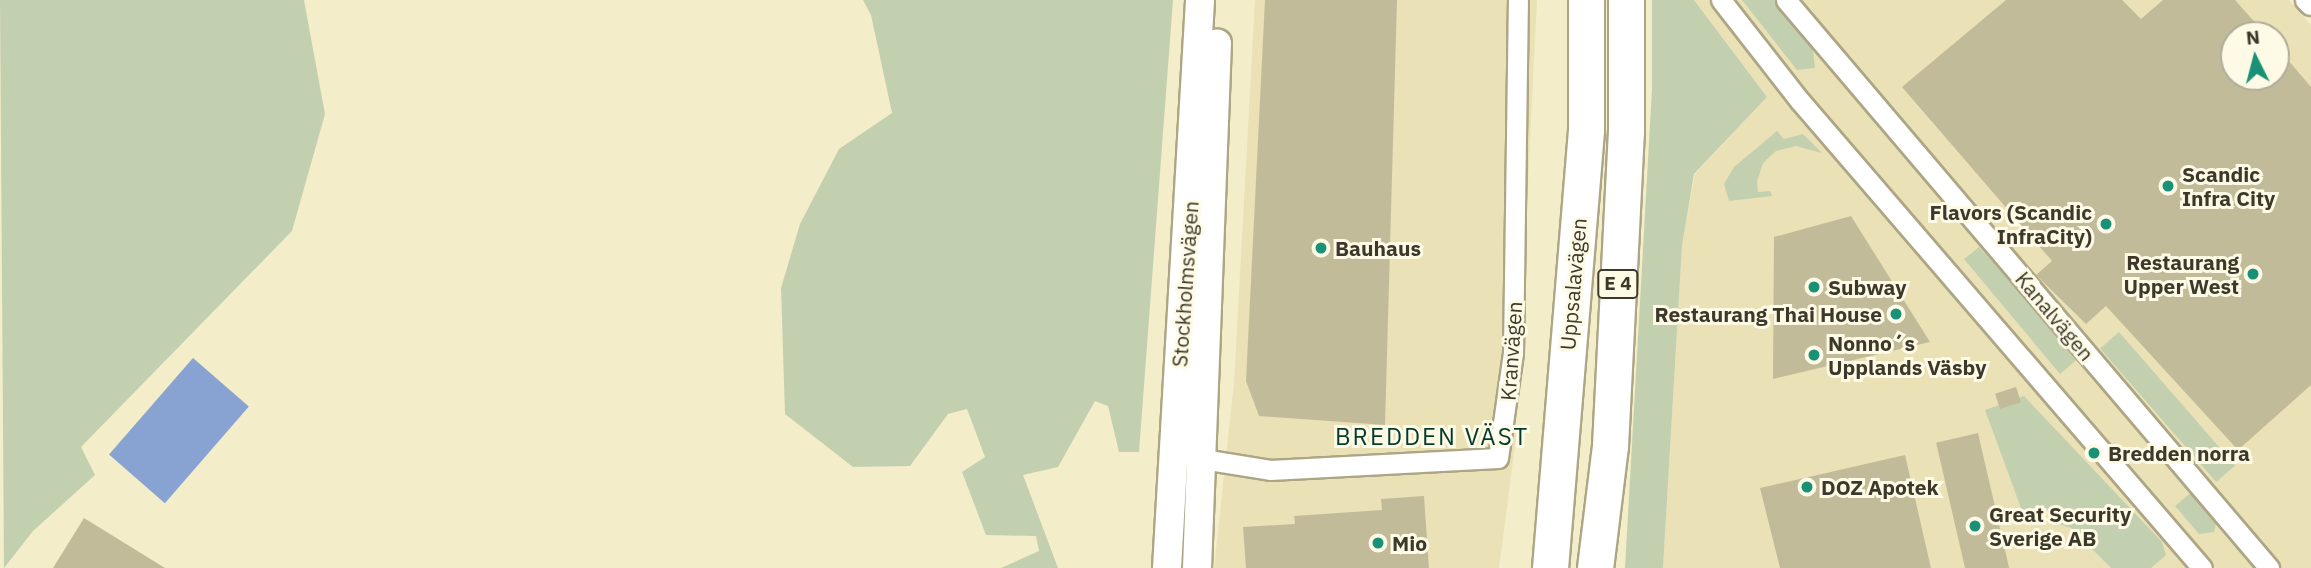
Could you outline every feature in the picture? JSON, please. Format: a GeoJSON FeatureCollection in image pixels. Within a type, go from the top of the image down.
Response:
{"type":"FeatureCollection","features":[{"type":"Feature","properties":{"kind":"highway","name":"Uppsalavägen"},"geometry":{"type":"LineString","coordinates":[[1550,568],[1587,130],[1586,0]]}},
{"type":"Feature","properties":{"kind":"highway","name":"Uppsalavägen"},"geometry":{"type":"LineString","coordinates":[[1595,568],[1610,446],[1626,131],[1626,0]]}},
{"type":"Feature","properties":{"kind":"highway"},"geometry":{"type":"LineString","coordinates":[[1538,568],[1567,355]]}},
{"type":"Feature","properties":{"kind":"highway"},"geometry":{"type":"LineString","coordinates":[[1603,568],[1610,446]]}},
{"type":"Feature","properties":{"kind":"main road","name":"Stockholmsvägen"},"geometry":{"type":"LineString","coordinates":[[1167,568],[1200,0]]}},
{"type":"Feature","properties":{"kind":"main road","name":"Stockholmsvägen"},"geometry":{"type":"LineString","coordinates":[[1197,568],[1216,151],[1218,0]]}},
{"type":"Feature","properties":{"kind":"street","name":"Kranvägen"},"geometry":{"type":"LineString","coordinates":[[1173,454],[1270,470],[1498,458],[1513,353],[1518,0]]}},
{"type":"Feature","properties":{"kind":"street"},"geometry":{"type":"LineString","coordinates":[[1721,0],[1800,100],[2202,568]]}},
{"type":"Feature","properties":{"kind":"street","name":"Kanalvägen"},"geometry":{"type":"LineString","coordinates":[[1786,0],[2269,568]]}},
{"type":"Feature","properties":{"kind":"shaded area"},"geometry":{"type":"Polygon","coordinates":[[[1255,0],[1537,0],[1515,446],[1499,568],[1214,568],[1234,383],[1255,0]]]}},
{"type":"Feature","properties":{"kind":"shaded area"},"geometry":{"type":"Polygon","coordinates":[[[1694,0],[2289,0],[2311,25],[2311,568],[1663,568],[1682,246],[1695,174],[1767,97],[1694,0]]]}},
{"type":"Feature","properties":{"kind":"green space"},"geometry":{"type":"Polygon","coordinates":[[[0,0],[304,0],[325,114],[292,231],[81,447],[95,475],[33,531],[4,568],[0,0]]]}},
{"type":"Feature","properties":{"kind":"green space"},"geometry":{"type":"Polygon","coordinates":[[[863,0],[1173,0],[1139,452],[1119,452],[1108,406],[1095,401],[1058,467],[1023,475],[1058,568],[1001,568],[1039,551],[1036,536],[986,535],[962,472],[985,457],[967,409],[948,414],[910,466],[853,467],[785,414],[781,288],[800,224],[839,149],[892,113],[871,15],[863,0]]]}},
{"type":"Feature","properties":{"kind":"green space"},"geometry":{"type":"Polygon","coordinates":[[[1652,0],[1694,0],[1767,97],[1694,174],[1682,246],[1663,568],[1625,568],[1652,89],[1652,0]]]}},
{"type":"Feature","properties":{"kind":"green space"},"geometry":{"type":"Polygon","coordinates":[[[1742,0],[1777,0],[1812,41],[1815,68],[1797,70],[1742,0]]]}},
{"type":"Feature","properties":{"kind":"green space"},"geometry":{"type":"Polygon","coordinates":[[[1777,131],[1784,139],[1803,134],[1822,153],[1796,146],[1776,151],[1763,163],[1757,182],[1758,192],[1770,191],[1772,196],[1729,201],[1724,184],[1734,167],[1777,131]]]}},
{"type":"Feature","properties":{"kind":"green space"},"geometry":{"type":"Polygon","coordinates":[[[1979,247],[2080,357],[2060,374],[1964,259],[1979,247]]]}},
{"type":"Feature","properties":{"kind":"green space"},"geometry":{"type":"Polygon","coordinates":[[[2119,332],[2235,466],[2216,482],[2100,348],[2119,332]]]}},
{"type":"Feature","properties":{"kind":"green space"},"geometry":{"type":"Polygon","coordinates":[[[2024,396],[2162,542],[2166,555],[2151,568],[2111,568],[2071,528],[2057,523],[2053,510],[2024,516],[1985,410],[2024,396]]]}},
{"type":"Feature","properties":{"kind":"green space"},"geometry":{"type":"Polygon","coordinates":[[[2193,491],[2218,515],[2214,532],[2199,534],[2175,506],[2193,491]]]}},
{"type":"Feature","properties":{"kind":"water"},"geometry":{"type":"Polygon","coordinates":[[[193,358],[249,407],[165,503],[109,455],[193,358]]]}},
{"type":"Feature","properties":{"kind":"building","name":"Bauhaus"},"geometry":{"type":"Polygon","coordinates":[[[1265,0],[1397,0],[1385,425],[1259,416],[1246,381],[1265,0]]]}},
{"type":"Feature","properties":{"kind":"building"},"geometry":{"type":"Polygon","coordinates":[[[2006,0],[2122,0],[2141,19],[2163,0],[2235,0],[2254,21],[2220,21],[2220,91],[2290,91],[2290,62],[2311,87],[2311,385],[2238,450],[2106,306],[2086,324],[2036,275],[2052,261],[1902,87],[2006,0]]]}},
{"type":"Feature","properties":{"kind":"building"},"geometry":{"type":"Polygon","coordinates":[[[1851,216],[1930,342],[1773,379],[1774,237],[1851,216]]]}},
{"type":"Feature","properties":{"kind":"building"},"geometry":{"type":"Polygon","coordinates":[[[2016,387],[2021,402],[2000,409],[1995,394],[2016,387]]]}},
{"type":"Feature","properties":{"kind":"building"},"geometry":{"type":"Polygon","coordinates":[[[1978,433],[2009,568],[1965,568],[1936,443],[1978,433]]]}},
{"type":"Feature","properties":{"kind":"building"},"geometry":{"type":"Polygon","coordinates":[[[1905,455],[1931,568],[1780,568],[1760,488],[1905,455]]]}},
{"type":"Feature","properties":{"kind":"building"},"geometry":{"type":"Polygon","coordinates":[[[1424,496],[1429,568],[1246,568],[1243,527],[1295,524],[1294,516],[1382,510],[1381,499],[1424,496]]]}},
{"type":"Feature","properties":{"kind":"building"},"geometry":{"type":"Polygon","coordinates":[[[84,518],[165,568],[53,568],[84,518]]]}},
{"type":"Feature","properties":{"kind":"place","name":"Scandic Infra City"},"geometry":{"type":"Point","coordinates":[2168,186]}},
{"type":"Feature","properties":{"kind":"place","name":"Flavors (Scandic InfraCity)"},"geometry":{"type":"Point","coordinates":[2106,224]}},
{"type":"Feature","properties":{"kind":"place","name":"Bauhaus"},"geometry":{"type":"Point","coordinates":[1321,248]}},
{"type":"Feature","properties":{"kind":"place","name":"Restaurang Upper West"},"geometry":{"type":"Point","coordinates":[2253,274]}},
{"type":"Feature","properties":{"kind":"place","name":"Subway"},"geometry":{"type":"Point","coordinates":[1814,287]}},
{"type":"Feature","properties":{"kind":"place","name":"Restaurang Thai House"},"geometry":{"type":"Point","coordinates":[1896,314]}},
{"type":"Feature","properties":{"kind":"place","name":"Nonno´s Upplands Väsby"},"geometry":{"type":"Point","coordinates":[1814,355]}},
{"type":"Feature","properties":{"kind":"place","name":"Bredden norra"},"geometry":{"type":"Point","coordinates":[2094,453]}},
{"type":"Feature","properties":{"kind":"place","name":"DOZ Apotek"},"geometry":{"type":"Point","coordinates":[1807,487]}},
{"type":"Feature","properties":{"kind":"place","name":"Great Security Sverige AB"},"geometry":{"type":"Point","coordinates":[1975,526]}},
{"type":"Feature","properties":{"kind":"place","name":"Mio"},"geometry":{"type":"Point","coordinates":[1378,543]}},
{"type":"Feature","properties":{"kind":"district","name":"BREDDEN VÄST"},"geometry":{"type":"Point","coordinates":[1432,437]}}]}
